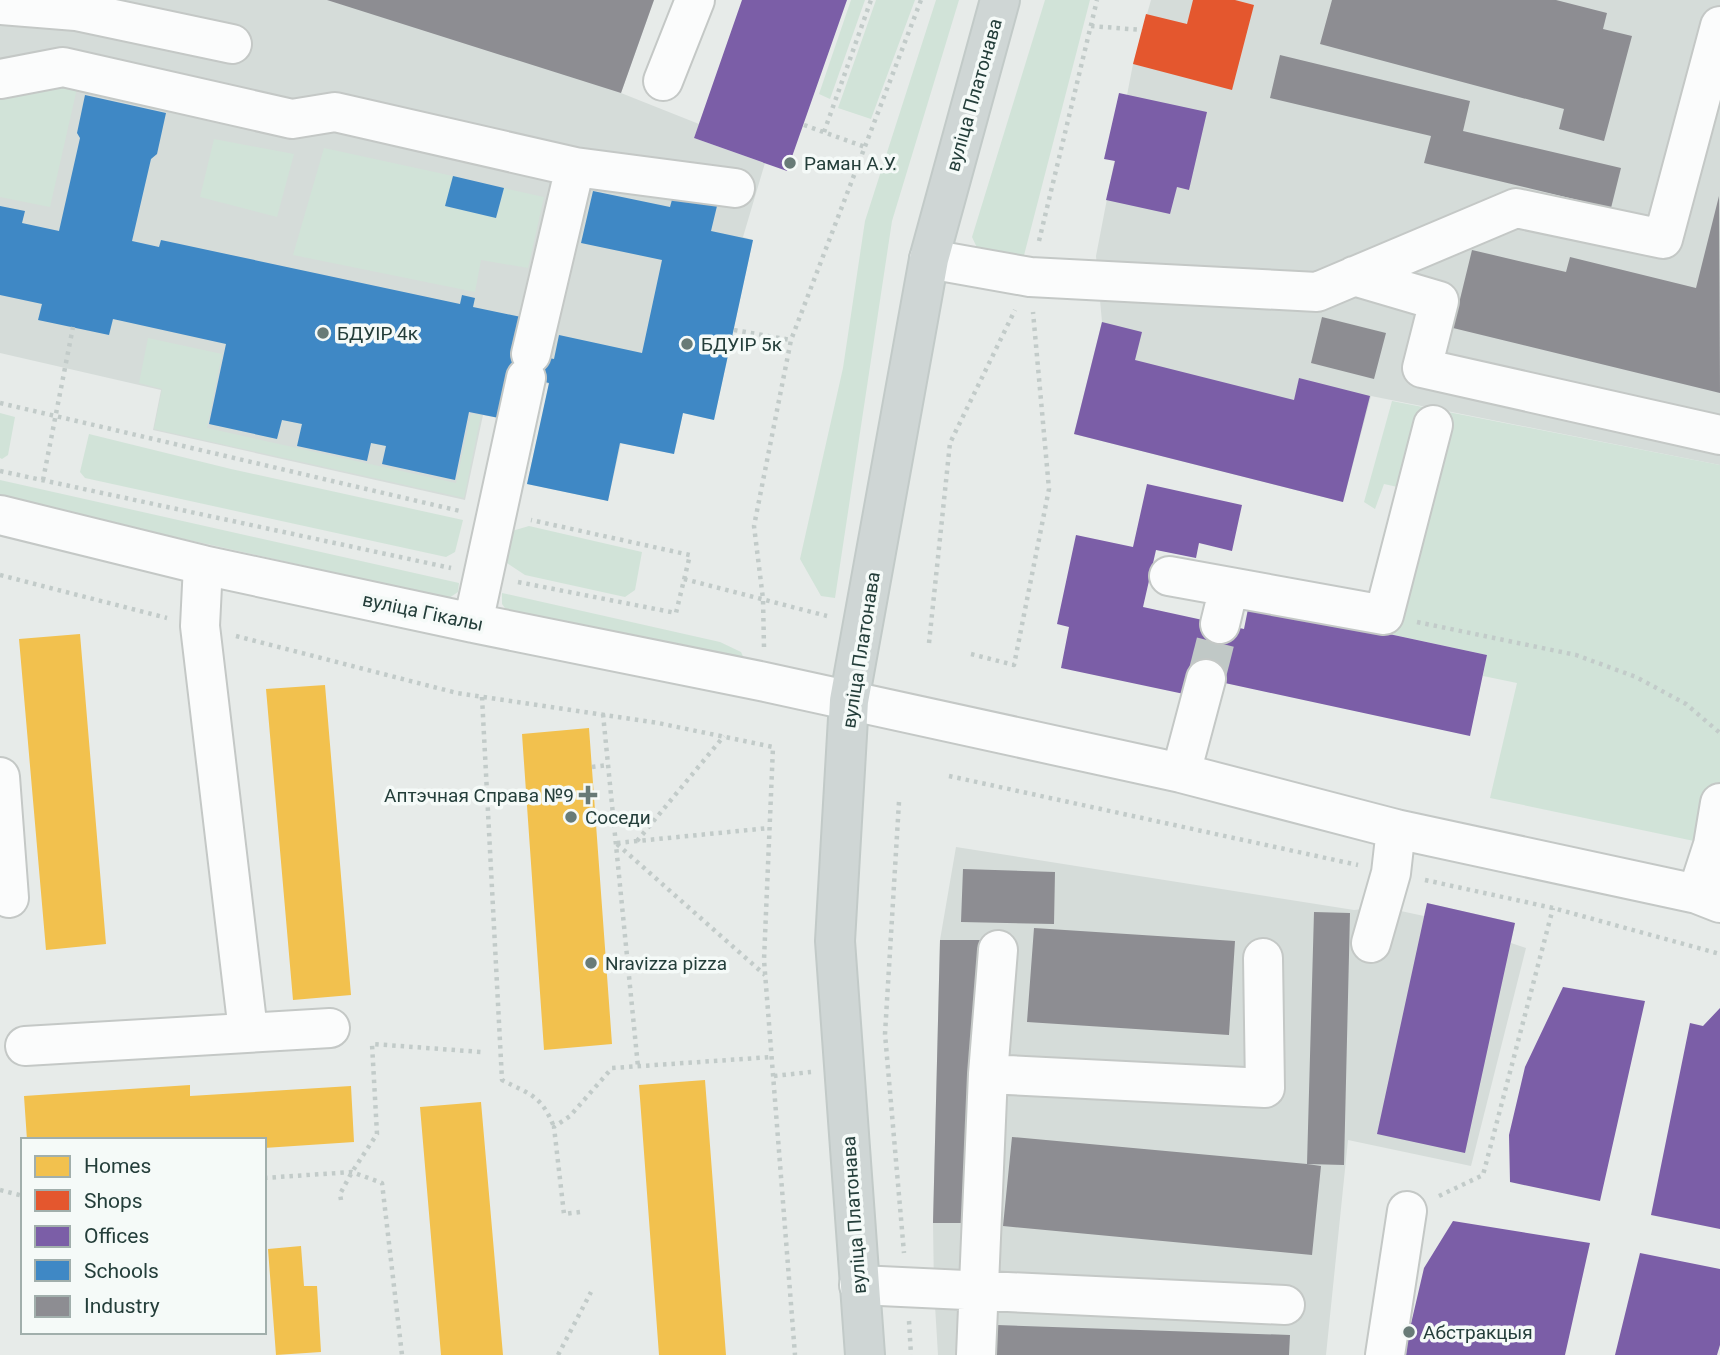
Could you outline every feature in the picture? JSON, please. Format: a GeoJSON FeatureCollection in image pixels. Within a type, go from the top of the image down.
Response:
{"type":"FeatureCollection","features":[{"type":"Feature","properties":{"kind":"main road","name":"вуліца Платонава"},"geometry":{"type":"LineString","coordinates":[[865,1355],[835,942],[849,701],[929,259],[1000,0]]}},
{"type":"Feature","properties":{"kind":"street"},"geometry":{"type":"LineString","coordinates":[[663,80],[695,0]]}},
{"type":"Feature","properties":{"kind":"street"},"geometry":{"type":"LineString","coordinates":[[0,5],[76,10],[232,44]]}},
{"type":"Feature","properties":{"kind":"street"},"geometry":{"type":"LineString","coordinates":[[929,259],[1030,277],[1317,292],[1516,208],[1663,239],[1720,26]]}},
{"type":"Feature","properties":{"kind":"street"},"geometry":{"type":"LineString","coordinates":[[0,79],[63,67],[292,119],[335,113],[575,167],[735,188]]}},
{"type":"Feature","properties":{"kind":"street"},"geometry":{"type":"LineString","coordinates":[[473,624],[575,167]]}},
{"type":"Feature","properties":{"kind":"street"},"geometry":{"type":"LineString","coordinates":[[1354,276],[1439,301],[1422,368],[1720,435]]}},
{"type":"Feature","properties":{"kind":"street"},"geometry":{"type":"LineString","coordinates":[[1169,576],[1384,615],[1433,425]]}},
{"type":"Feature","properties":{"kind":"street","name":"вуліца Гікалы"},"geometry":{"type":"LineString","coordinates":[[0,515],[203,565],[473,624],[1181,773],[1396,829],[1709,899]]}},
{"type":"Feature","properties":{"kind":"street"},"geometry":{"type":"LineString","coordinates":[[203,565],[200,626],[248,1031]]}},
{"type":"Feature","properties":{"kind":"street"},"geometry":{"type":"LineString","coordinates":[[1220,624],[1229,587]]}},
{"type":"Feature","properties":{"kind":"street"},"geometry":{"type":"LineString","coordinates":[[1181,773],[1206,679]]}},
{"type":"Feature","properties":{"kind":"street"},"geometry":{"type":"LineString","coordinates":[[0,777],[9,898]]}},
{"type":"Feature","properties":{"kind":"street"},"geometry":{"type":"LineString","coordinates":[[1709,899],[1713,845],[1720,803]]}},
{"type":"Feature","properties":{"kind":"street"},"geometry":{"type":"LineString","coordinates":[[1371,943],[1391,873],[1396,829]]}},
{"type":"Feature","properties":{"kind":"street"},"geometry":{"type":"LineString","coordinates":[[976,1355],[988,1074],[998,950]]}},
{"type":"Feature","properties":{"kind":"street"},"geometry":{"type":"LineString","coordinates":[[988,1074],[1265,1088],[1263,958]]}},
{"type":"Feature","properties":{"kind":"street"},"geometry":{"type":"LineString","coordinates":[[25,1046],[330,1028]]}},
{"type":"Feature","properties":{"kind":"street"},"geometry":{"type":"LineString","coordinates":[[1385,1355],[1407,1211]]}},
{"type":"Feature","properties":{"kind":"street"},"geometry":{"type":"LineString","coordinates":[[859,1285],[1285,1305]]}},
{"type":"Feature","properties":{"kind":"path"},"geometry":{"type":"LineString","coordinates":[[824,132],[871,0]]}},
{"type":"Feature","properties":{"kind":"path"},"geometry":{"type":"LineString","coordinates":[[764,655],[763,599],[754,526],[791,341],[921,0]]}},
{"type":"Feature","properties":{"kind":"path"},"geometry":{"type":"LineString","coordinates":[[929,643],[950,443],[1030,277],[1097,0]]}},
{"type":"Feature","properties":{"kind":"path"},"geometry":{"type":"LineString","coordinates":[[1091,26],[1142,30]]}},
{"type":"Feature","properties":{"kind":"path"},"geometry":{"type":"LineString","coordinates":[[804,125],[865,147]]}},
{"type":"Feature","properties":{"kind":"path"},"geometry":{"type":"LineString","coordinates":[[971,654],[1014,665],[1049,489],[1030,277]]}},
{"type":"Feature","properties":{"kind":"path"},"geometry":{"type":"LineString","coordinates":[[43,480],[73,327]]}},
{"type":"Feature","properties":{"kind":"path"},"geometry":{"type":"LineString","coordinates":[[734,330],[791,341]]}},
{"type":"Feature","properties":{"kind":"path"},"geometry":{"type":"LineString","coordinates":[[0,403],[495,518],[531,520],[690,555],[676,613],[483,575],[0,471]]}},
{"type":"Feature","properties":{"kind":"path"},"geometry":{"type":"LineString","coordinates":[[0,575],[457,694],[603,714],[772,747],[765,976],[795,1355]]}},
{"type":"Feature","properties":{"kind":"path"},"geometry":{"type":"LineString","coordinates":[[684,579],[839,619]]}},
{"type":"Feature","properties":{"kind":"path"},"geometry":{"type":"LineString","coordinates":[[1384,615],[1576,655],[1636,677],[1686,704],[1720,733]]}},
{"type":"Feature","properties":{"kind":"path"},"geometry":{"type":"LineString","coordinates":[[481,697],[502,1080],[539,1099],[554,1127],[564,1214],[580,1212]]}},
{"type":"Feature","properties":{"kind":"path"},"geometry":{"type":"LineString","coordinates":[[603,714],[638,1067]]}},
{"type":"Feature","properties":{"kind":"path"},"geometry":{"type":"LineString","coordinates":[[637,842],[724,736]]}},
{"type":"Feature","properties":{"kind":"path"},"geometry":{"type":"LineString","coordinates":[[592,767],[608,765]]}},
{"type":"Feature","properties":{"kind":"path"},"geometry":{"type":"LineString","coordinates":[[949,776],[1553,908],[1720,954]]}},
{"type":"Feature","properties":{"kind":"path"},"geometry":{"type":"LineString","coordinates":[[899,802],[885,1034],[911,1355]]}},
{"type":"Feature","properties":{"kind":"path"},"geometry":{"type":"LineString","coordinates":[[616,844],[769,828]]}},
{"type":"Feature","properties":{"kind":"path"},"geometry":{"type":"LineString","coordinates":[[616,844],[765,976]]}},
{"type":"Feature","properties":{"kind":"path"},"geometry":{"type":"LineString","coordinates":[[1407,1211],[1483,1175],[1553,908]]}},
{"type":"Feature","properties":{"kind":"path"},"geometry":{"type":"LineString","coordinates":[[341,1200],[340,1194],[352,1172],[377,1135],[372,1044],[481,1052]]}},
{"type":"Feature","properties":{"kind":"path"},"geometry":{"type":"LineString","coordinates":[[554,1127],[570,1116],[612,1068],[772,1057]]}},
{"type":"Feature","properties":{"kind":"path"},"geometry":{"type":"LineString","coordinates":[[266,1178],[352,1172],[382,1182],[402,1355]]}},
{"type":"Feature","properties":{"kind":"path"},"geometry":{"type":"LineString","coordinates":[[0,1190],[21,1195]]}},
{"type":"Feature","properties":{"kind":"path"},"geometry":{"type":"LineString","coordinates":[[558,1355],[591,1292]]}},
{"type":"Feature","properties":{"kind":"shaded area"},"geometry":{"type":"Polygon","coordinates":[[[0,0],[654,0],[621,93],[699,124],[694,138],[765,163],[743,237],[753,240],[714,420],[683,413],[674,454],[621,443],[608,501],[527,484],[549,384],[514,375],[504,419],[483,415],[465,500],[153,430],[161,390],[0,353],[0,0]]]}},
{"type":"Feature","properties":{"kind":"shaded area"},"geometry":{"type":"Polygon","coordinates":[[[1151,0],[1720,0],[1720,465],[1371,396],[1343,502],[1074,434],[1102,322],[1096,256],[1133,64],[1151,0]]]}},
{"type":"Feature","properties":{"kind":"shaded area"},"geometry":{"type":"Polygon","coordinates":[[[956,847],[1354,910],[1382,907],[1424,916],[1427,903],[1515,923],[1511,943],[1526,948],[1471,1166],[1348,1140],[1326,1355],[938,1355],[933,1223],[940,940],[956,847]]]}},
{"type":"Feature","properties":{"kind":"green space"},"geometry":{"type":"Polygon","coordinates":[[[851,0],[865,0],[830,99],[819,94],[851,0]]]}},
{"type":"Feature","properties":{"kind":"green space"},"geometry":{"type":"Polygon","coordinates":[[[876,0],[915,0],[871,119],[838,108],[876,0]]]}},
{"type":"Feature","properties":{"kind":"green space"},"geometry":{"type":"Polygon","coordinates":[[[936,0],[959,0],[892,221],[835,598],[821,596],[800,559],[843,368],[865,221],[936,0]]]}},
{"type":"Feature","properties":{"kind":"green space"},"geometry":{"type":"Polygon","coordinates":[[[1045,0],[1090,0],[1021,267],[979,252],[972,237],[1045,0]]]}},
{"type":"Feature","properties":{"kind":"green space"},"geometry":{"type":"Polygon","coordinates":[[[78,84],[50,207],[0,197],[0,97],[78,84]]]}},
{"type":"Feature","properties":{"kind":"green space"},"geometry":{"type":"Polygon","coordinates":[[[214,139],[294,154],[277,217],[200,197],[214,139]]]}},
{"type":"Feature","properties":{"kind":"green space"},"geometry":{"type":"Polygon","coordinates":[[[324,148],[453,176],[446,206],[496,218],[504,188],[544,197],[528,268],[481,260],[475,292],[293,255],[324,148]]]}},
{"type":"Feature","properties":{"kind":"green space"},"geometry":{"type":"Polygon","coordinates":[[[148,338],[222,354],[207,428],[456,483],[471,414],[481,415],[464,498],[154,429],[162,389],[139,383],[148,338]]]}},
{"type":"Feature","properties":{"kind":"green space"},"geometry":{"type":"Polygon","coordinates":[[[1392,401],[1720,465],[1720,803],[1713,845],[1490,798],[1517,683],[1483,676],[1487,655],[1380,632],[1416,491],[1384,484],[1375,509],[1364,502],[1392,401]]]}},
{"type":"Feature","properties":{"kind":"green space"},"geometry":{"type":"Polygon","coordinates":[[[0,413],[15,417],[8,455],[2,459],[0,458],[0,413]]]}},
{"type":"Feature","properties":{"kind":"green space"},"geometry":{"type":"Polygon","coordinates":[[[89,434],[231,469],[463,520],[455,552],[446,557],[85,478],[80,472],[89,434]]]}},
{"type":"Feature","properties":{"kind":"green space"},"geometry":{"type":"Polygon","coordinates":[[[0,480],[459,583],[458,592],[449,598],[0,498],[0,480]]]}},
{"type":"Feature","properties":{"kind":"green space"},"geometry":{"type":"Polygon","coordinates":[[[529,526],[642,552],[635,590],[625,597],[525,575],[507,563],[512,531],[529,526]]]}},
{"type":"Feature","properties":{"kind":"green space"},"geometry":{"type":"Polygon","coordinates":[[[502,593],[720,642],[741,652],[747,665],[507,611],[502,604],[502,593]]]}},
{"type":"Feature","properties":{"kind":"building: Homes"},"geometry":{"type":"Polygon","coordinates":[[[80,634],[106,944],[46,950],[19,639],[80,634]]]}},
{"type":"Feature","properties":{"kind":"building: Homes"},"geometry":{"type":"Polygon","coordinates":[[[325,685],[351,995],[293,1000],[266,689],[325,685]]]}},
{"type":"Feature","properties":{"kind":"building: Homes"},"geometry":{"type":"Polygon","coordinates":[[[589,728],[612,1044],[544,1050],[522,734],[589,728]]]}},
{"type":"Feature","properties":{"kind":"building: Homes"},"geometry":{"type":"Polygon","coordinates":[[[705,1080],[726,1355],[659,1355],[639,1085],[705,1080]]]}},
{"type":"Feature","properties":{"kind":"building: Homes"},"geometry":{"type":"Polygon","coordinates":[[[190,1085],[190,1096],[351,1086],[354,1142],[266,1148],[266,1138],[27,1138],[24,1096],[190,1085]]]}},
{"type":"Feature","properties":{"kind":"building: Homes"},"geometry":{"type":"Polygon","coordinates":[[[481,1102],[503,1355],[441,1355],[420,1107],[481,1102]]]}},
{"type":"Feature","properties":{"kind":"building: Homes"},"geometry":{"type":"Polygon","coordinates":[[[301,1246],[304,1286],[317,1286],[321,1352],[276,1355],[268,1249],[301,1246]]]}},
{"type":"Feature","properties":{"kind":"building: Shops"},"geometry":{"type":"Polygon","coordinates":[[[1193,0],[1235,0],[1254,5],[1232,90],[1133,64],[1146,14],[1187,24],[1193,0]]]}},
{"type":"Feature","properties":{"kind":"building: Offices"},"geometry":{"type":"Polygon","coordinates":[[[742,0],[847,0],[787,171],[694,138],[742,0]]]}},
{"type":"Feature","properties":{"kind":"building: Offices"},"geometry":{"type":"Polygon","coordinates":[[[1119,93],[1207,112],[1189,190],[1177,187],[1170,214],[1106,200],[1115,161],[1104,159],[1119,93]]]}},
{"type":"Feature","properties":{"kind":"building: Offices"},"geometry":{"type":"Polygon","coordinates":[[[1102,322],[1142,332],[1135,360],[1294,400],[1299,378],[1370,396],[1343,502],[1074,434],[1102,322]]]}},
{"type":"Feature","properties":{"kind":"building: Offices"},"geometry":{"type":"Polygon","coordinates":[[[1147,484],[1242,505],[1232,551],[1199,543],[1196,558],[1156,550],[1143,607],[1244,629],[1249,604],[1487,655],[1470,736],[1188,675],[1184,694],[1061,668],[1069,627],[1057,624],[1076,535],[1133,547],[1147,484]]]}},
{"type":"Feature","properties":{"kind":"building: Offices"},"geometry":{"type":"Polygon","coordinates":[[[1427,903],[1515,923],[1465,1153],[1377,1134],[1427,903]]]}},
{"type":"Feature","properties":{"kind":"building: Offices"},"geometry":{"type":"Polygon","coordinates":[[[1563,987],[1645,1001],[1600,1201],[1510,1182],[1509,1135],[1525,1067],[1563,987]]]}},
{"type":"Feature","properties":{"kind":"building: Offices"},"geometry":{"type":"Polygon","coordinates":[[[1720,1008],[1720,1229],[1651,1215],[1690,1023],[1703,1026],[1720,1008]]]}},
{"type":"Feature","properties":{"kind":"building: Offices"},"geometry":{"type":"Polygon","coordinates":[[[1453,1221],[1590,1243],[1565,1355],[1406,1355],[1424,1268],[1453,1221]]]}},
{"type":"Feature","properties":{"kind":"building: Offices"},"geometry":{"type":"Polygon","coordinates":[[[1640,1253],[1720,1269],[1720,1345],[1717,1355],[1615,1355],[1640,1253]]]}},
{"type":"Feature","properties":{"kind":"building: Schools"},"geometry":{"type":"Polygon","coordinates":[[[85,95],[166,113],[157,154],[151,159],[132,241],[159,247],[161,240],[460,304],[462,295],[475,298],[473,307],[526,318],[519,352],[554,359],[559,335],[642,353],[662,260],[581,243],[593,191],[670,207],[673,196],[717,206],[711,231],[753,240],[714,420],[683,413],[674,454],[620,443],[608,501],[527,484],[549,383],[514,375],[504,419],[469,412],[455,480],[382,464],[386,446],[371,443],[367,461],[297,446],[302,424],[282,420],[277,439],[209,424],[226,344],[113,319],[109,335],[38,320],[42,304],[0,295],[0,206],[25,211],[22,223],[59,231],[80,138],[77,133],[85,95]]]}},
{"type":"Feature","properties":{"kind":"building: Schools"},"geometry":{"type":"Polygon","coordinates":[[[453,176],[504,188],[496,218],[445,206],[453,176]]]}},
{"type":"Feature","properties":{"kind":"building: Industry"},"geometry":{"type":"Polygon","coordinates":[[[327,0],[654,0],[621,93],[327,0]]]}},
{"type":"Feature","properties":{"kind":"building: Industry"},"geometry":{"type":"Polygon","coordinates":[[[1332,0],[1556,0],[1607,13],[1603,29],[1632,36],[1604,141],[1559,129],[1564,109],[1320,44],[1332,0]]]}},
{"type":"Feature","properties":{"kind":"building: Industry"},"geometry":{"type":"Polygon","coordinates":[[[1280,55],[1470,101],[1463,131],[1621,168],[1611,208],[1424,163],[1431,136],[1270,98],[1280,55]]]}},
{"type":"Feature","properties":{"kind":"building: Industry"},"geometry":{"type":"Polygon","coordinates":[[[1719,196],[1720,393],[1453,328],[1472,250],[1566,272],[1570,257],[1696,288],[1719,196]]]}},
{"type":"Feature","properties":{"kind":"building: Industry"},"geometry":{"type":"Polygon","coordinates":[[[1322,317],[1386,333],[1374,379],[1311,363],[1322,317]]]}},
{"type":"Feature","properties":{"kind":"building: Industry"},"geometry":{"type":"Polygon","coordinates":[[[963,869],[1055,872],[1054,924],[961,922],[963,869]]]}},
{"type":"Feature","properties":{"kind":"building: Industry"},"geometry":{"type":"Polygon","coordinates":[[[1314,912],[1350,913],[1344,1165],[1307,1164],[1314,912]]]}},
{"type":"Feature","properties":{"kind":"building: Industry"},"geometry":{"type":"Polygon","coordinates":[[[1034,928],[1235,941],[1229,1035],[1027,1022],[1034,928]]]}},
{"type":"Feature","properties":{"kind":"building: Industry"},"geometry":{"type":"Polygon","coordinates":[[[940,940],[985,940],[971,1223],[933,1223],[940,940]]]}},
{"type":"Feature","properties":{"kind":"building: Industry"},"geometry":{"type":"Polygon","coordinates":[[[1012,1137],[1321,1166],[1312,1255],[1003,1226],[1012,1137]]]}},
{"type":"Feature","properties":{"kind":"building: Industry"},"geometry":{"type":"Polygon","coordinates":[[[997,1325],[1290,1335],[1289,1355],[996,1355],[997,1325]]]}},
{"type":"Feature","properties":{"kind":"tunnel"},"geometry":{"type":"LineString","coordinates":[[1206,679],[1220,624]]}},
{"type":"Feature","properties":{"kind":"place","name":"Раман А.У."},"geometry":{"type":"Point","coordinates":[790,163]}},
{"type":"Feature","properties":{"kind":"place","name":"БДУІР 4к"},"geometry":{"type":"Point","coordinates":[323,333]}},
{"type":"Feature","properties":{"kind":"place","name":"БДУІР 5к"},"geometry":{"type":"Point","coordinates":[687,344]}},
{"type":"Feature","properties":{"kind":"place","name":"Аптэчная Справа №9"},"geometry":{"type":"Point","coordinates":[588,795]}},
{"type":"Feature","properties":{"kind":"place","name":"Соседи"},"geometry":{"type":"Point","coordinates":[571,817]}},
{"type":"Feature","properties":{"kind":"place","name":"Nravizza pizza"},"geometry":{"type":"Point","coordinates":[591,963]}},
{"type":"Feature","properties":{"kind":"place","name":"Абстракцыя"},"geometry":{"type":"Point","coordinates":[1409,1332]}}]}
